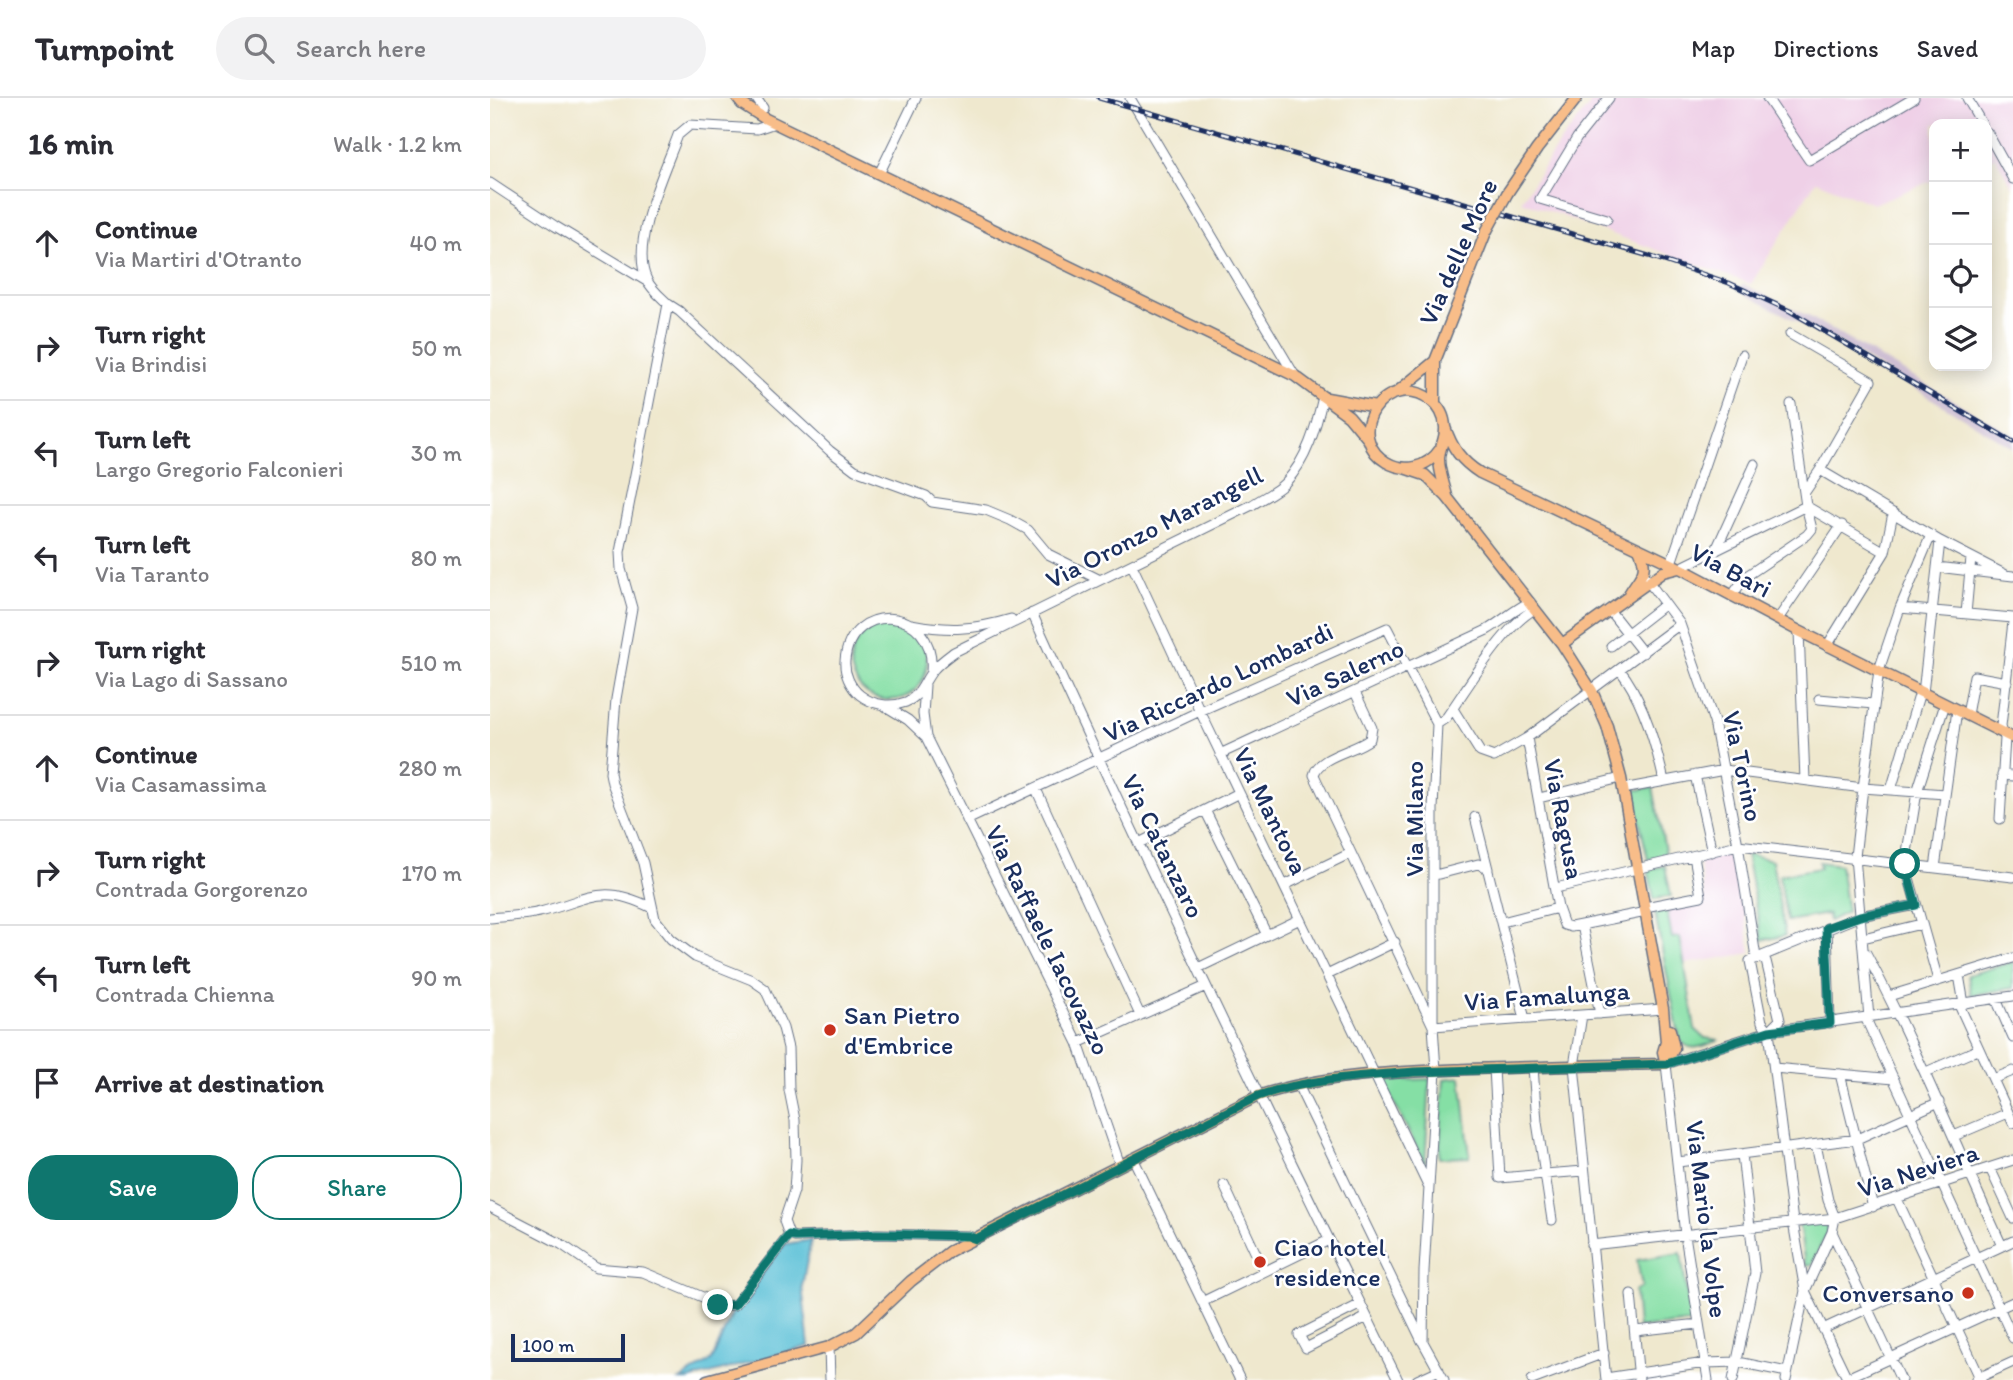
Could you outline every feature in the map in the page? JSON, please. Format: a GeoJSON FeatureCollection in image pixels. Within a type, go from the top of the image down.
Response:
{"type":"FeatureCollection","features":[{"type":"Feature","properties":{"kind":"main road"},"geometry":{"type":"LineString","coordinates":[[737,98],[742,104],[763,113]]}},
{"type":"Feature","properties":{"kind":"main road"},"geometry":{"type":"LineString","coordinates":[[745,98],[775,123],[1295,376],[1349,416],[1382,460],[1392,466],[1425,475],[1447,497],[1562,644],[1592,691],[1607,726],[1622,784],[1638,868],[1663,1009],[1666,1042],[1663,1052],[1667,1064]]}},
{"type":"Feature","properties":{"kind":"main road","name":"Via delle More"},"geometry":{"type":"LineString","coordinates":[[1435,361],[1486,232],[1508,192],[1537,149],[1577,98]]}},
{"type":"Feature","properties":{"kind":"main road"},"geometry":{"type":"LineString","coordinates":[[1369,440],[1370,417],[1376,407],[1435,361]]}},
{"type":"Feature","properties":{"kind":"main road"},"geometry":{"type":"LineString","coordinates":[[1435,361],[1435,404]]}},
{"type":"Feature","properties":{"kind":"main road"},"geometry":{"type":"LineString","coordinates":[[1397,392],[1418,393],[1435,404],[1442,414],[1445,427],[1438,458],[1447,497]]}},
{"type":"Feature","properties":{"kind":"main road"},"geometry":{"type":"LineString","coordinates":[[1323,397],[1376,407]]}},
{"type":"Feature","properties":{"kind":"main road","name":"Via Bari"},"geometry":{"type":"LineString","coordinates":[[1445,427],[1452,446],[1464,463],[1479,472],[1639,549],[1662,571],[1732,596],[2009,736]]}},
{"type":"Feature","properties":{"kind":"main road"},"geometry":{"type":"LineString","coordinates":[[1404,468],[1427,462],[1441,447]]}},
{"type":"Feature","properties":{"kind":"main road"},"geometry":{"type":"LineString","coordinates":[[1562,644],[1662,571],[1644,558],[1639,549]]}},
{"type":"Feature","properties":{"kind":"main road"},"geometry":{"type":"LineString","coordinates":[[1663,1009],[1674,1048],[1667,1064]]}},
{"type":"Feature","properties":{"kind":"main road"},"geometry":{"type":"LineString","coordinates":[[707,1380],[829,1347],[856,1333],[931,1264],[950,1251],[1258,1096],[1298,1085],[1436,1070],[1667,1064]]}},
{"type":"Feature","properties":{"kind":"street"},"geometry":{"type":"LineString","coordinates":[[756,98],[763,113]]}},
{"type":"Feature","properties":{"kind":"street"},"geometry":{"type":"LineString","coordinates":[[879,174],[916,98]]}},
{"type":"Feature","properties":{"kind":"street"},"geometry":{"type":"LineString","coordinates":[[1130,98],[1295,376]]}},
{"type":"Feature","properties":{"kind":"street"},"geometry":{"type":"LineString","coordinates":[[1607,219],[1541,199],[1577,138],[1609,98]]}},
{"type":"Feature","properties":{"kind":"street"},"geometry":{"type":"LineString","coordinates":[[1767,98],[1809,160],[1914,98]]}},
{"type":"Feature","properties":{"kind":"street"},"geometry":{"type":"LineString","coordinates":[[1967,98],[1979,119]]}},
{"type":"Feature","properties":{"kind":"street"},"geometry":{"type":"LineString","coordinates":[[648,282],[642,263],[647,222],[677,135],[690,125],[757,129],[775,123]]}},
{"type":"Feature","properties":{"kind":"street"},"geometry":{"type":"LineString","coordinates":[[1992,141],[2013,179]]}},
{"type":"Feature","properties":{"kind":"street"},"geometry":{"type":"LineString","coordinates":[[490,183],[648,282],[668,304],[679,311],[830,451],[855,470],[926,496],[932,502],[971,507],[1010,520],[1028,530],[1048,554],[1100,580]]}},
{"type":"Feature","properties":{"kind":"street"},"geometry":{"type":"LineString","coordinates":[[668,304],[620,552],[621,569],[632,608],[616,699],[610,773],[643,863],[655,919],[671,939],[695,957],[752,980],[765,989],[783,1028],[788,1048],[787,1068],[795,1120],[794,1191],[784,1221],[789,1235],[942,1235],[976,1239]]}},
{"type":"Feature","properties":{"kind":"street"},"geometry":{"type":"LineString","coordinates":[[1790,334],[1871,381],[1805,492]]}},
{"type":"Feature","properties":{"kind":"street"},"geometry":{"type":"LineString","coordinates":[[1662,571],[1742,355]]}},
{"type":"Feature","properties":{"kind":"street","name":"Via Oronzo Marangell"},"geometry":{"type":"LineString","coordinates":[[1032,613],[1252,505],[1284,484],[1304,456],[1323,397]]}},
{"type":"Feature","properties":{"kind":"street"},"geometry":{"type":"LineString","coordinates":[[1732,596],[1745,577],[1812,529],[1806,506],[1791,404]]}},
{"type":"Feature","properties":{"kind":"street"},"geometry":{"type":"LineString","coordinates":[[1715,551],[1755,464]]}},
{"type":"Feature","properties":{"kind":"street"},"geometry":{"type":"LineString","coordinates":[[1820,470],[1940,541],[2010,576]]}},
{"type":"Feature","properties":{"kind":"street"},"geometry":{"type":"LineString","coordinates":[[1662,571],[1715,551],[1806,506]]}},
{"type":"Feature","properties":{"kind":"street"},"geometry":{"type":"LineString","coordinates":[[1806,506],[1885,552]]}},
{"type":"Feature","properties":{"kind":"street"},"geometry":{"type":"LineString","coordinates":[[1827,646],[1885,552],[1893,513]]}},
{"type":"Feature","properties":{"kind":"street"},"geometry":{"type":"LineString","coordinates":[[1778,619],[1842,525]]}},
{"type":"Feature","properties":{"kind":"street"},"geometry":{"type":"LineString","coordinates":[[1931,535],[1900,608],[1878,670],[1855,857],[1868,1018],[2013,1338]]}},
{"type":"Feature","properties":{"kind":"street"},"geometry":{"type":"LineString","coordinates":[[1891,790],[1922,692],[1940,541]]}},
{"type":"Feature","properties":{"kind":"street"},"geometry":{"type":"LineString","coordinates":[[1966,614],[1971,558]]}},
{"type":"Feature","properties":{"kind":"street","name":"Via Mantova"},"geometry":{"type":"LineString","coordinates":[[1132,565],[1430,1189]]}},
{"type":"Feature","properties":{"kind":"street"},"geometry":{"type":"LineString","coordinates":[[1937,567],[2010,576]]}},
{"type":"Feature","properties":{"kind":"street","name":"Via Torino"},"geometry":{"type":"LineString","coordinates":[[1662,571],[1658,594],[1680,624],[1714,722],[1756,957]]}},
{"type":"Feature","properties":{"kind":"street","name":"Via Salerno"},"geometry":{"type":"LineString","coordinates":[[1220,754],[1487,630],[1503,621],[1520,606],[1530,602]]}},
{"type":"Feature","properties":{"kind":"street","name":"Via Milano"},"geometry":{"type":"LineString","coordinates":[[1423,1342],[1423,1270],[1436,1070],[1433,1026],[1433,809],[1437,724],[1446,718],[1503,638],[1530,612],[1530,602]]}},
{"type":"Feature","properties":{"kind":"street"},"geometry":{"type":"LineString","coordinates":[[1611,646],[1665,604]]}},
{"type":"Feature","properties":{"kind":"street"},"geometry":{"type":"LineString","coordinates":[[1900,608],[2013,620],[2001,726],[2009,736],[2000,819]]}},
{"type":"Feature","properties":{"kind":"street"},"geometry":{"type":"LineString","coordinates":[[1609,610],[1643,653]]}},
{"type":"Feature","properties":{"kind":"street"},"geometry":{"type":"LineString","coordinates":[[926,737],[908,720],[883,705],[869,701],[857,692],[849,680],[845,666],[846,651],[860,628],[871,622],[895,619],[938,629],[962,630],[988,626],[1032,613]]}},
{"type":"Feature","properties":{"kind":"street"},"geometry":{"type":"LineString","coordinates":[[926,737],[922,715],[925,685],[931,673],[954,652],[1032,613]]}},
{"type":"Feature","properties":{"kind":"street","name":"Via Catanzaro"},"geometry":{"type":"LineString","coordinates":[[1032,613],[1258,1096],[1398,1380]]}},
{"type":"Feature","properties":{"kind":"street"},"geometry":{"type":"LineString","coordinates":[[910,624],[921,633],[929,645],[931,673]]}},
{"type":"Feature","properties":{"kind":"street"},"geometry":{"type":"LineString","coordinates":[[1452,709],[1480,752],[1494,757],[1527,738],[1680,624]]}},
{"type":"Feature","properties":{"kind":"street","name":"Via Riccardo Lombardi"},"geometry":{"type":"LineString","coordinates":[[967,820],[1200,711],[1387,628],[1437,724]]}},
{"type":"Feature","properties":{"kind":"street"},"geometry":{"type":"LineString","coordinates":[[1487,630],[1494,630],[1503,638]]}},
{"type":"Feature","properties":{"kind":"street"},"geometry":{"type":"LineString","coordinates":[[1799,631],[1805,780]]}},
{"type":"Feature","properties":{"kind":"street"},"geometry":{"type":"LineString","coordinates":[[1620,670],[1648,725],[1657,748],[1664,781]]}},
{"type":"Feature","properties":{"kind":"street"},"geometry":{"type":"LineString","coordinates":[[1935,868],[1945,794],[1962,712],[1974,676],[2007,682]]}},
{"type":"Feature","properties":{"kind":"street"},"geometry":{"type":"LineString","coordinates":[[883,705],[907,701],[925,685]]}},
{"type":"Feature","properties":{"kind":"street"},"geometry":{"type":"LineString","coordinates":[[1354,692],[1372,728],[1370,738],[1323,762],[1314,775],[1433,1026]]}},
{"type":"Feature","properties":{"kind":"street"},"geometry":{"type":"LineString","coordinates":[[1819,699],[1874,704]]}},
{"type":"Feature","properties":{"kind":"street"},"geometry":{"type":"LineString","coordinates":[[1938,980],[1905,864],[1917,792],[1945,704]]}},
{"type":"Feature","properties":{"kind":"street","name":"Via Raffaele Iacovazzo"},"geometry":{"type":"LineString","coordinates":[[926,737],[1078,1043],[1121,1165]]}},
{"type":"Feature","properties":{"kind":"street","name":"Via Ragusa"},"geometry":{"type":"LineString","coordinates":[[1527,738],[1558,908]]}},
{"type":"Feature","properties":{"kind":"street"},"geometry":{"type":"LineString","coordinates":[[1539,798],[1724,770],[1863,788],[1945,794]]}},
{"type":"Feature","properties":{"kind":"street"},"geometry":{"type":"LineString","coordinates":[[1695,775],[1712,852]]}},
{"type":"Feature","properties":{"kind":"street"},"geometry":{"type":"LineString","coordinates":[[2003,775],[2013,776]]}},
{"type":"Feature","properties":{"kind":"street"},"geometry":{"type":"LineString","coordinates":[[1036,789],[1140,1015]]}},
{"type":"Feature","properties":{"kind":"street"},"geometry":{"type":"LineString","coordinates":[[1139,843],[1240,793]]}},
{"type":"Feature","properties":{"kind":"street"},"geometry":{"type":"LineString","coordinates":[[1205,810],[1267,935]]}},
{"type":"Feature","properties":{"kind":"street"},"geometry":{"type":"LineString","coordinates":[[1475,817],[1525,1019]]}},
{"type":"Feature","properties":{"kind":"street"},"geometry":{"type":"LineString","coordinates":[[1556,888],[1738,845],[2013,877]]}},
{"type":"Feature","properties":{"kind":"street"},"geometry":{"type":"LineString","coordinates":[[1284,885],[1351,853]]}},
{"type":"Feature","properties":{"kind":"street"},"geometry":{"type":"LineString","coordinates":[[1502,922],[1558,908],[1564,925],[1571,927],[1701,895],[1694,856]]}},
{"type":"Feature","properties":{"kind":"street"},"geometry":{"type":"LineString","coordinates":[[1435,875],[1478,864],[1486,867],[1488,871]]}},
{"type":"Feature","properties":{"kind":"street"},"geometry":{"type":"LineString","coordinates":[[490,918],[539,912],[603,892],[651,904]]}},
{"type":"Feature","properties":{"kind":"street"},"geometry":{"type":"LineString","coordinates":[[1916,905],[1860,916],[1749,961],[1762,1022],[1769,1031],[1786,1149],[1793,1222],[1805,1291],[1847,1379],[2013,1302]]}},
{"type":"Feature","properties":{"kind":"street"},"geometry":{"type":"LineString","coordinates":[[1198,968],[1300,919]]}},
{"type":"Feature","properties":{"kind":"street"},"geometry":{"type":"LineString","coordinates":[[1863,943],[1921,924]]}},
{"type":"Feature","properties":{"kind":"street"},"geometry":{"type":"LineString","coordinates":[[1583,925],[1600,1014]]}},
{"type":"Feature","properties":{"kind":"street"},"geometry":{"type":"LineString","coordinates":[[1826,928],[1830,1023]]}},
{"type":"Feature","properties":{"kind":"street"},"geometry":{"type":"LineString","coordinates":[[1327,975],[1395,942]]}},
{"type":"Feature","properties":{"kind":"street"},"geometry":{"type":"LineString","coordinates":[[1863,943],[1926,1072],[2002,1246]]}},
{"type":"Feature","properties":{"kind":"street"},"geometry":{"type":"LineString","coordinates":[[1756,957],[1766,961],[1780,1020],[1769,1031]]}},
{"type":"Feature","properties":{"kind":"street"},"geometry":{"type":"LineString","coordinates":[[1889,996],[2013,958]]}},
{"type":"Feature","properties":{"kind":"street"},"geometry":{"type":"LineString","coordinates":[[1959,975],[1961,1004],[2013,1123]]}},
{"type":"Feature","properties":{"kind":"street"},"geometry":{"type":"LineString","coordinates":[[1078,1043],[1206,986]]}},
{"type":"Feature","properties":{"kind":"street"},"geometry":{"type":"LineString","coordinates":[[1667,1064],[1769,1031],[2013,996]]}},
{"type":"Feature","properties":{"kind":"street"},"geometry":{"type":"LineString","coordinates":[[1996,999],[2013,1038]]}},
{"type":"Feature","properties":{"kind":"street","name":"Via Famalunga"},"geometry":{"type":"LineString","coordinates":[[1433,1026],[1663,1009]]}},
{"type":"Feature","properties":{"kind":"street"},"geometry":{"type":"LineString","coordinates":[[1582,1015],[1574,1066],[1606,1379],[1639,1376],[1705,1363],[1738,1362],[1787,1376],[1805,1291],[1832,1232],[1835,1218],[1828,1200],[1816,1145]]}},
{"type":"Feature","properties":{"kind":"street"},"geometry":{"type":"LineString","coordinates":[[1674,1048],[1693,1056]]}},
{"type":"Feature","properties":{"kind":"street"},"geometry":{"type":"LineString","coordinates":[[1926,1072],[1979,1049]]}},
{"type":"Feature","properties":{"kind":"street","name":"Via Mario la Volpe"},"geometry":{"type":"LineString","coordinates":[[1667,1064],[1685,1235],[1708,1380]]}},
{"type":"Feature","properties":{"kind":"street"},"geometry":{"type":"LineString","coordinates":[[1533,1067],[1537,1122],[1552,1220]]}},
{"type":"Feature","properties":{"kind":"street"},"geometry":{"type":"LineString","coordinates":[[1774,1068],[1894,1079]]}},
{"type":"Feature","properties":{"kind":"street"},"geometry":{"type":"LineString","coordinates":[[1494,1069],[1500,1178],[1584,1171]]}},
{"type":"Feature","properties":{"kind":"street"},"geometry":{"type":"LineString","coordinates":[[1993,1079],[2013,1071]]}},
{"type":"Feature","properties":{"kind":"street"},"geometry":{"type":"LineString","coordinates":[[1840,1074],[1873,1207]]}},
{"type":"Feature","properties":{"kind":"street"},"geometry":{"type":"LineString","coordinates":[[1298,1085],[1444,1380]]}},
{"type":"Feature","properties":{"kind":"street"},"geometry":{"type":"LineString","coordinates":[[1678,1162],[1857,1139],[1939,1102]]}},
{"type":"Feature","properties":{"kind":"street"},"geometry":{"type":"LineString","coordinates":[[1954,1136],[2008,1113]]}},
{"type":"Feature","properties":{"kind":"street"},"geometry":{"type":"LineString","coordinates":[[1733,1380],[1755,1273],[1742,1154]]}},
{"type":"Feature","properties":{"kind":"street"},"geometry":{"type":"LineString","coordinates":[[1133,1158],[1240,1380]]}},
{"type":"Feature","properties":{"kind":"street","name":"Via Neviera"},"geometry":{"type":"LineString","coordinates":[[1591,1245],[1835,1218],[2013,1160]]}},
{"type":"Feature","properties":{"kind":"street"},"geometry":{"type":"LineString","coordinates":[[1990,1168],[2013,1218]]}},
{"type":"Feature","properties":{"kind":"street"},"geometry":{"type":"LineString","coordinates":[[1224,1185],[1264,1271]]}},
{"type":"Feature","properties":{"kind":"street"},"geometry":{"type":"LineString","coordinates":[[1897,1199],[1957,1327],[1978,1379],[2013,1362]]}},
{"type":"Feature","properties":{"kind":"street"},"geometry":{"type":"LineString","coordinates":[[490,1207],[561,1244],[596,1268],[643,1272],[724,1306],[734,1305],[789,1235]]}},
{"type":"Feature","properties":{"kind":"street"},"geometry":{"type":"LineString","coordinates":[[1832,1232],[1901,1380]]}},
{"type":"Feature","properties":{"kind":"street"},"geometry":{"type":"LineString","coordinates":[[1202,1302],[1329,1240]]}},
{"type":"Feature","properties":{"kind":"street"},"geometry":{"type":"LineString","coordinates":[[1823,1329],[2013,1241]]}},
{"type":"Feature","properties":{"kind":"street"},"geometry":{"type":"LineString","coordinates":[[1631,1294],[1639,1376]]}},
{"type":"Feature","properties":{"kind":"street"},"geometry":{"type":"LineString","coordinates":[[1361,1304],[1299,1335],[1306,1348],[1367,1317]]}},
{"type":"Feature","properties":{"kind":"street"},"geometry":{"type":"LineString","coordinates":[[1635,1331],[1699,1324]]}},
{"type":"Feature","properties":{"kind":"street"},"geometry":{"type":"LineString","coordinates":[[829,1347],[830,1380]]}},
{"type":"Feature","properties":{"kind":"street"},"geometry":{"type":"LineString","coordinates":[[1532,1380],[1556,1375],[1604,1353]]}},
{"type":"Feature","properties":{"kind":"street"},"geometry":{"type":"LineString","coordinates":[[1417,1380],[1438,1370]]}},
{"type":"Feature","properties":{"kind":"shaded area"},"geometry":{"type":"Polygon","coordinates":[[[1595,98],[2013,98],[2013,187],[1995,157],[1992,158],[1992,119],[1929,119],[1929,182],[1873,204],[1816,181],[1751,284],[1521,201],[1560,142],[1595,98]]]}},
{"type":"Feature","properties":{"kind":"shaded area"},"geometry":{"type":"Polygon","coordinates":[[[1743,284],[1810,317],[2013,435],[2013,448],[1836,341],[1738,291],[1743,284]]]}},
{"type":"Feature","properties":{"kind":"shaded area"},"geometry":{"type":"Polygon","coordinates":[[[1734,852],[1751,953],[1685,964],[1680,937],[1672,938],[1666,905],[1705,899],[1699,858],[1734,852]]]}},
{"type":"Feature","properties":{"kind":"green space"},"geometry":{"type":"Polygon","coordinates":[[[889,624],[903,627],[916,635],[924,648],[927,662],[924,676],[916,689],[903,697],[889,700],[875,697],[862,689],[854,676],[851,662],[854,648],[862,635],[875,627],[889,624]]]}},
{"type":"Feature","properties":{"kind":"green space"},"geometry":{"type":"Polygon","coordinates":[[[1653,787],[1666,856],[1648,860],[1633,791],[1653,787]]]}},
{"type":"Feature","properties":{"kind":"green space"},"geometry":{"type":"Polygon","coordinates":[[[1746,854],[1772,860],[1785,936],[1762,940],[1746,854]]]}},
{"type":"Feature","properties":{"kind":"green space"},"geometry":{"type":"Polygon","coordinates":[[[1819,862],[1840,865],[1847,912],[1829,921],[1828,914],[1787,921],[1779,875],[1820,868],[1819,862]]]}},
{"type":"Feature","properties":{"kind":"green space"},"geometry":{"type":"Polygon","coordinates":[[[1665,866],[1671,896],[1654,899],[1648,869],[1665,866]]]}},
{"type":"Feature","properties":{"kind":"green space"},"geometry":{"type":"Polygon","coordinates":[[[1666,906],[1672,938],[1680,937],[1695,1029],[1705,1038],[1719,1040],[1703,1046],[1689,1047],[1680,1040],[1654,909],[1666,906]]]}},
{"type":"Feature","properties":{"kind":"green space"},"geometry":{"type":"Polygon","coordinates":[[[2013,962],[2013,988],[1971,995],[1968,975],[2013,962]]]}},
{"type":"Feature","properties":{"kind":"green space"},"geometry":{"type":"Polygon","coordinates":[[[1461,1077],[1470,1157],[1439,1158],[1444,1079],[1461,1077]]]}},
{"type":"Feature","properties":{"kind":"green space"},"geometry":{"type":"Polygon","coordinates":[[[1430,1079],[1425,1164],[1383,1081],[1430,1079]]]}},
{"type":"Feature","properties":{"kind":"green space"},"geometry":{"type":"Polygon","coordinates":[[[1826,1221],[1828,1231],[1812,1264],[1805,1265],[1799,1225],[1826,1221]]]}},
{"type":"Feature","properties":{"kind":"green space"},"geometry":{"type":"Polygon","coordinates":[[[1681,1253],[1691,1322],[1638,1328],[1635,1291],[1642,1287],[1637,1260],[1681,1253]]]}},
{"type":"Feature","properties":{"kind":"water"},"geometry":{"type":"Polygon","coordinates":[[[811,1240],[802,1286],[809,1346],[680,1380],[712,1360],[733,1310],[785,1244],[811,1240]]]}},
{"type":"Feature","properties":{"kind":"railway"},"geometry":{"type":"LineString","coordinates":[[1099,98],[1649,256],[1729,283],[1790,311],[2013,442]]}},
{"type":"Feature","properties":{"kind":"place","name":"San Pietro d'Embrice"},"geometry":{"type":"Point","coordinates":[830,1030]}},
{"type":"Feature","properties":{"kind":"place","name":"Ciao hotel residence"},"geometry":{"type":"Point","coordinates":[1260,1262]}},
{"type":"Feature","properties":{"kind":"place","name":"Conversano"},"geometry":{"type":"Point","coordinates":[1968,1293]}},
{"type":"Feature","properties":{"kind":"route"},"geometry":{"type":"LineString","coordinates":[[718,1305],[734,1305],[789,1235],[877,1234],[968,1236],[976,1239],[1258,1096],[1279,1089],[1414,1072],[1667,1064],[1769,1031],[1830,1023],[1826,928],[1860,916],[1916,905],[1905,864]]}}]}
